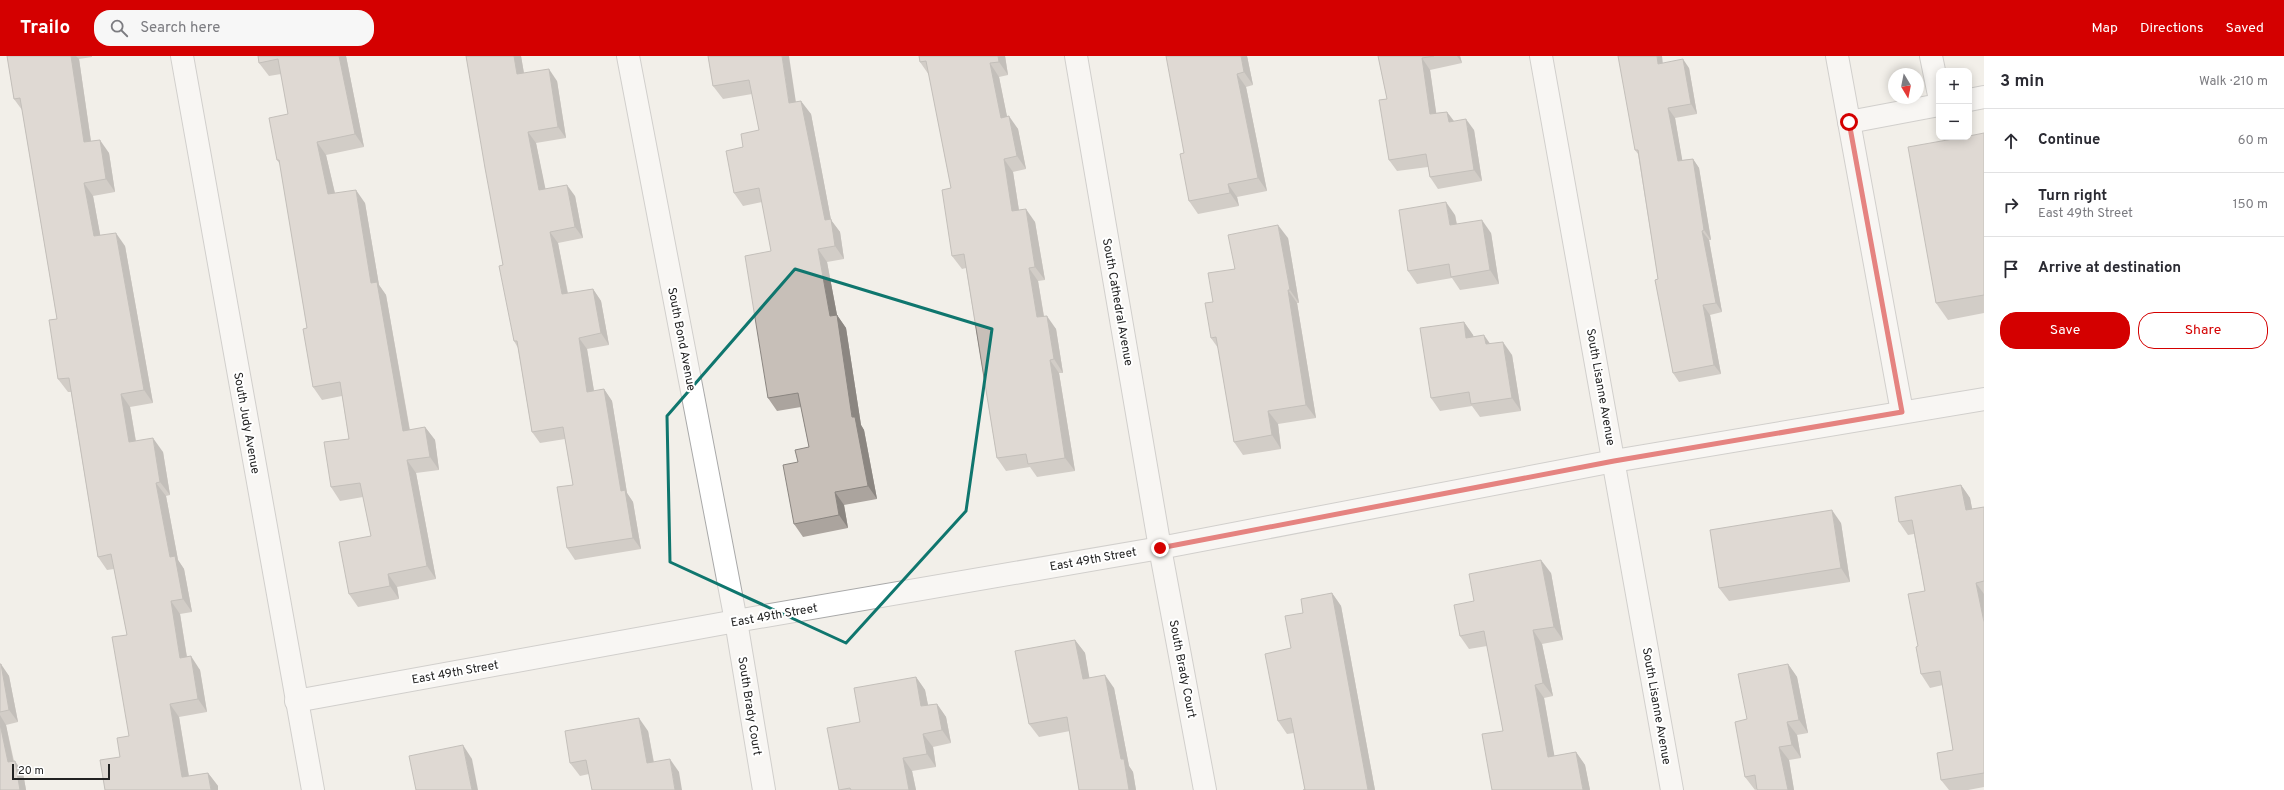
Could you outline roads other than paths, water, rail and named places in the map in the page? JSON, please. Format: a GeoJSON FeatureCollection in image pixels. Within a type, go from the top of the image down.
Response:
{"type":"FeatureCollection","features":[{"type":"Feature","properties":{"kind":"street","name":"South Judy Avenue"},"geometry":{"type":"LineString","coordinates":[[182,56],[313,790]]}},
{"type":"Feature","properties":{"kind":"street","name":"South Bond Avenue"},"geometry":{"type":"LineString","coordinates":[[628,56],[736,621]]}},
{"type":"Feature","properties":{"kind":"street","name":"South Cathedral Avenue"},"geometry":{"type":"LineString","coordinates":[[1076,56],[1160,548]]}},
{"type":"Feature","properties":{"kind":"street","name":"South Lisanne Avenue"},"geometry":{"type":"LineString","coordinates":[[1541,56],[1672,790]]}},
{"type":"Feature","properties":{"kind":"street"},"geometry":{"type":"LineString","coordinates":[[1837,56],[1902,412]]}},
{"type":"Feature","properties":{"kind":"street"},"geometry":{"type":"LineString","coordinates":[[1931,56],[1936,80]]}},
{"type":"Feature","properties":{"kind":"street"},"geometry":{"type":"LineString","coordinates":[[1972,99],[1984,97]]}},
{"type":"Feature","properties":{"kind":"street"},"geometry":{"type":"LineString","coordinates":[[1849,122],[1936,106]]}},
{"type":"Feature","properties":{"kind":"street","name":"East 49th Street"},"geometry":{"type":"LineString","coordinates":[[296,701],[736,621],[1160,548],[1614,461],[1984,398]]}},
{"type":"Feature","properties":{"kind":"street","name":"South Brady Court"},"geometry":{"type":"LineString","coordinates":[[1160,548],[1205,790]]}},
{"type":"Feature","properties":{"kind":"street","name":"South Brady Court"},"geometry":{"type":"LineString","coordinates":[[736,621],[764,790]]}}]}
